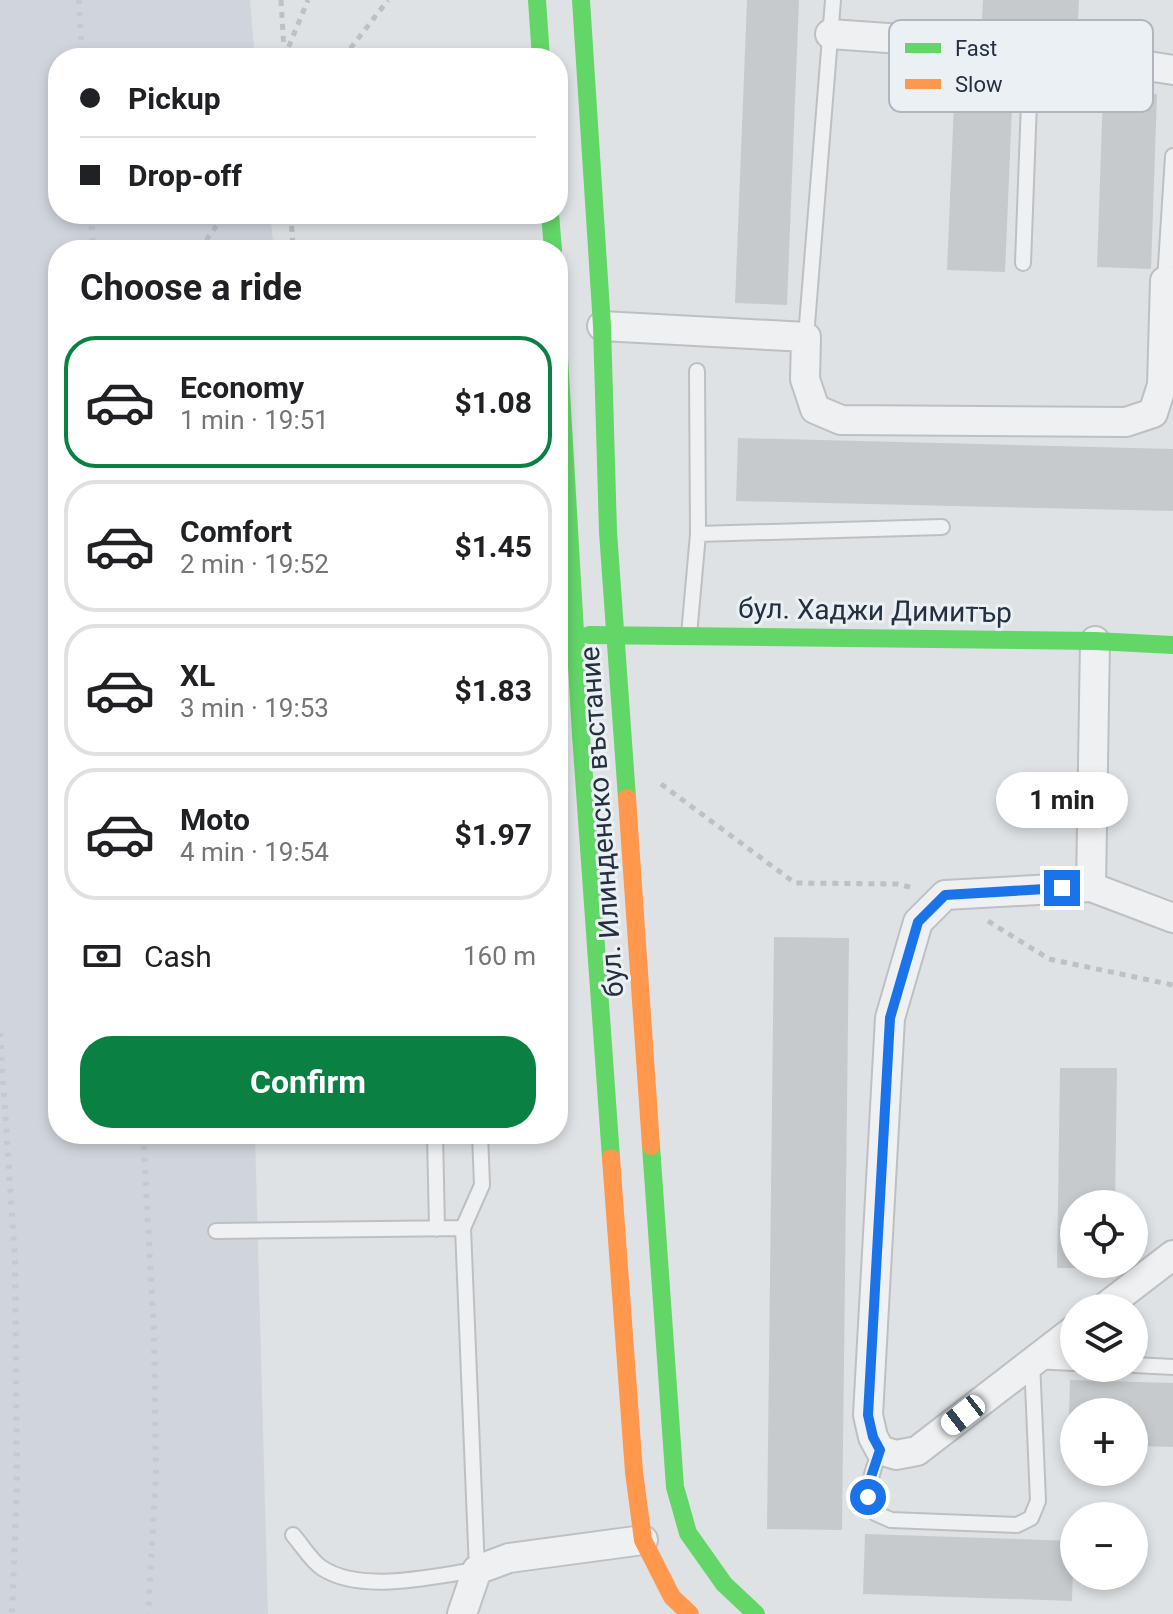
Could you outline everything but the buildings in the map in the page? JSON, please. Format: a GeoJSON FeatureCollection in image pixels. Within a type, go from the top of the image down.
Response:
{"type":"FeatureCollection","features":[{"type":"Feature","properties":{"kind":"main road"},"geometry":{"type":"LineString","coordinates":[[537,0],[540,48]]}},
{"type":"Feature","properties":{"kind":"main road","name":"бул. Илинденско въстание"},"geometry":{"type":"LineString","coordinates":[[581,0],[602,326],[575,636],[596,735],[675,1487],[688,1533],[724,1584],[756,1614]]}},
{"type":"Feature","properties":{"kind":"main road","name":"бул. Илинденско въстание"},"geometry":{"type":"LineString","coordinates":[[568,421],[582,534],[615,635],[596,735],[634,1472],[643,1540],[672,1597],[690,1614]]}},
{"type":"Feature","properties":{"kind":"main road","name":"бул. Хаджи Димитър"},"geometry":{"type":"LineString","coordinates":[[575,636],[1095,641],[1173,645]]}},
{"type":"Feature","properties":{"kind":"street"},"geometry":{"type":"LineString","coordinates":[[830,34],[889,38]]}},
{"type":"Feature","properties":{"kind":"street"},"geometry":{"type":"LineString","coordinates":[[1153,67],[1173,70]]}},
{"type":"Feature","properties":{"kind":"street"},"geometry":{"type":"LineString","coordinates":[[602,326],[806,337],[805,379],[815,409],[841,420],[1126,422],[1153,413],[1162,385],[1169,282]]}},
{"type":"Feature","properties":{"kind":"street"},"geometry":{"type":"LineString","coordinates":[[1091,887],[1095,641]]}},
{"type":"Feature","properties":{"kind":"street"},"geometry":{"type":"LineString","coordinates":[[1060,1340],[917,1451],[896,1455],[880,1450],[873,1437],[868,1415],[890,1018],[918,922],[945,895],[1091,887],[1173,919]]}},
{"type":"Feature","properties":{"kind":"street"},"geometry":{"type":"LineString","coordinates":[[1122,1294],[1173,1255]]}},
{"type":"Feature","properties":{"kind":"street"},"geometry":{"type":"LineString","coordinates":[[469,1610],[477,1570],[509,1558],[643,1540]]}},
{"type":"Feature","properties":{"kind":"lane"},"geometry":{"type":"LineString","coordinates":[[806,337],[833,0]]}},
{"type":"Feature","properties":{"kind":"lane"},"geometry":{"type":"LineString","coordinates":[[1023,263],[1029,112]]}},
{"type":"Feature","properties":{"kind":"lane"},"geometry":{"type":"LineString","coordinates":[[1169,282],[1173,156]]}},
{"type":"Feature","properties":{"kind":"lane"},"geometry":{"type":"LineString","coordinates":[[689,636],[698,534],[697,371]]}},
{"type":"Feature","properties":{"kind":"lane"},"geometry":{"type":"LineString","coordinates":[[698,534],[942,527]]}},
{"type":"Feature","properties":{"kind":"lane"},"geometry":{"type":"LineString","coordinates":[[435,1144],[437,1229]]}},
{"type":"Feature","properties":{"kind":"lane"},"geometry":{"type":"LineString","coordinates":[[293,1535],[321,1567],[351,1579],[380,1582],[477,1570],[463,1228],[482,1185],[480,1144]]}},
{"type":"Feature","properties":{"kind":"lane"},"geometry":{"type":"LineString","coordinates":[[216,1231],[463,1228]]}},
{"type":"Feature","properties":{"kind":"lane"},"geometry":{"type":"LineString","coordinates":[[880,1450],[868,1497],[875,1513],[891,1520],[1017,1525],[1031,1518],[1038,1501],[1032,1361],[1060,1362]]}},
{"type":"Feature","properties":{"kind":"lane"},"geometry":{"type":"LineString","coordinates":[[1148,1366],[1173,1367]]}},
{"type":"Feature","properties":{"kind":"path"},"geometry":{"type":"LineString","coordinates":[[281,0],[284,48]]}},
{"type":"Feature","properties":{"kind":"path"},"geometry":{"type":"LineString","coordinates":[[287,48],[308,0]]}},
{"type":"Feature","properties":{"kind":"path"},"geometry":{"type":"LineString","coordinates":[[351,48],[388,0]]}},
{"type":"Feature","properties":{"kind":"shaded area"},"geometry":{"type":"Polygon","coordinates":[[[0,0],[250,0],[254,48],[48,48],[48,224],[271,224],[273,240],[48,240],[48,1144],[255,1144],[268,1614],[0,1614],[0,0]]]}},
{"type":"Feature","properties":{"kind":"railway"},"geometry":{"type":"LineString","coordinates":[[79,0],[81,48]]}},
{"type":"Feature","properties":{"kind":"railway"},"geometry":{"type":"LineString","coordinates":[[92,224],[92,240]]}},
{"type":"Feature","properties":{"kind":"railway"},"geometry":{"type":"LineString","coordinates":[[0,1033],[15,1261],[17,1485],[12,1614]]}},
{"type":"Feature","properties":{"kind":"railway"},"geometry":{"type":"LineString","coordinates":[[144,1144],[154,1334],[156,1475],[148,1614]]}},
{"type":"Feature","properties":{"kind":"traffic: fast"},"geometry":{"type":"LineString","coordinates":[[537,0],[540,48]]}},
{"type":"Feature","properties":{"kind":"traffic: fast"},"geometry":{"type":"LineString","coordinates":[[581,0],[602,326],[608,532],[627,798]]}},
{"type":"Feature","properties":{"kind":"traffic: fast"},"geometry":{"type":"LineString","coordinates":[[551,224],[552,240]]}},
{"type":"Feature","properties":{"kind":"traffic: fast"},"geometry":{"type":"LineString","coordinates":[[568,512],[611,1158]]}},
{"type":"Feature","properties":{"kind":"traffic: fast"},"geometry":{"type":"LineString","coordinates":[[589,635],[1095,641],[1173,645]]}},
{"type":"Feature","properties":{"kind":"traffic: fast"},"geometry":{"type":"LineString","coordinates":[[651,1146],[675,1487],[688,1533],[724,1584],[756,1614]]}},
{"type":"Feature","properties":{"kind":"traffic: slow"},"geometry":{"type":"LineString","coordinates":[[627,798],[651,1146]]}},
{"type":"Feature","properties":{"kind":"traffic: slow"},"geometry":{"type":"LineString","coordinates":[[611,1158],[634,1472],[643,1540],[672,1597],[690,1614]]}},
{"type":"Feature","properties":{"kind":"route"},"geometry":{"type":"LineString","coordinates":[[868,1497],[880,1450],[873,1437],[868,1415],[890,1018],[918,922],[945,895],[1062,888]]}}]}
